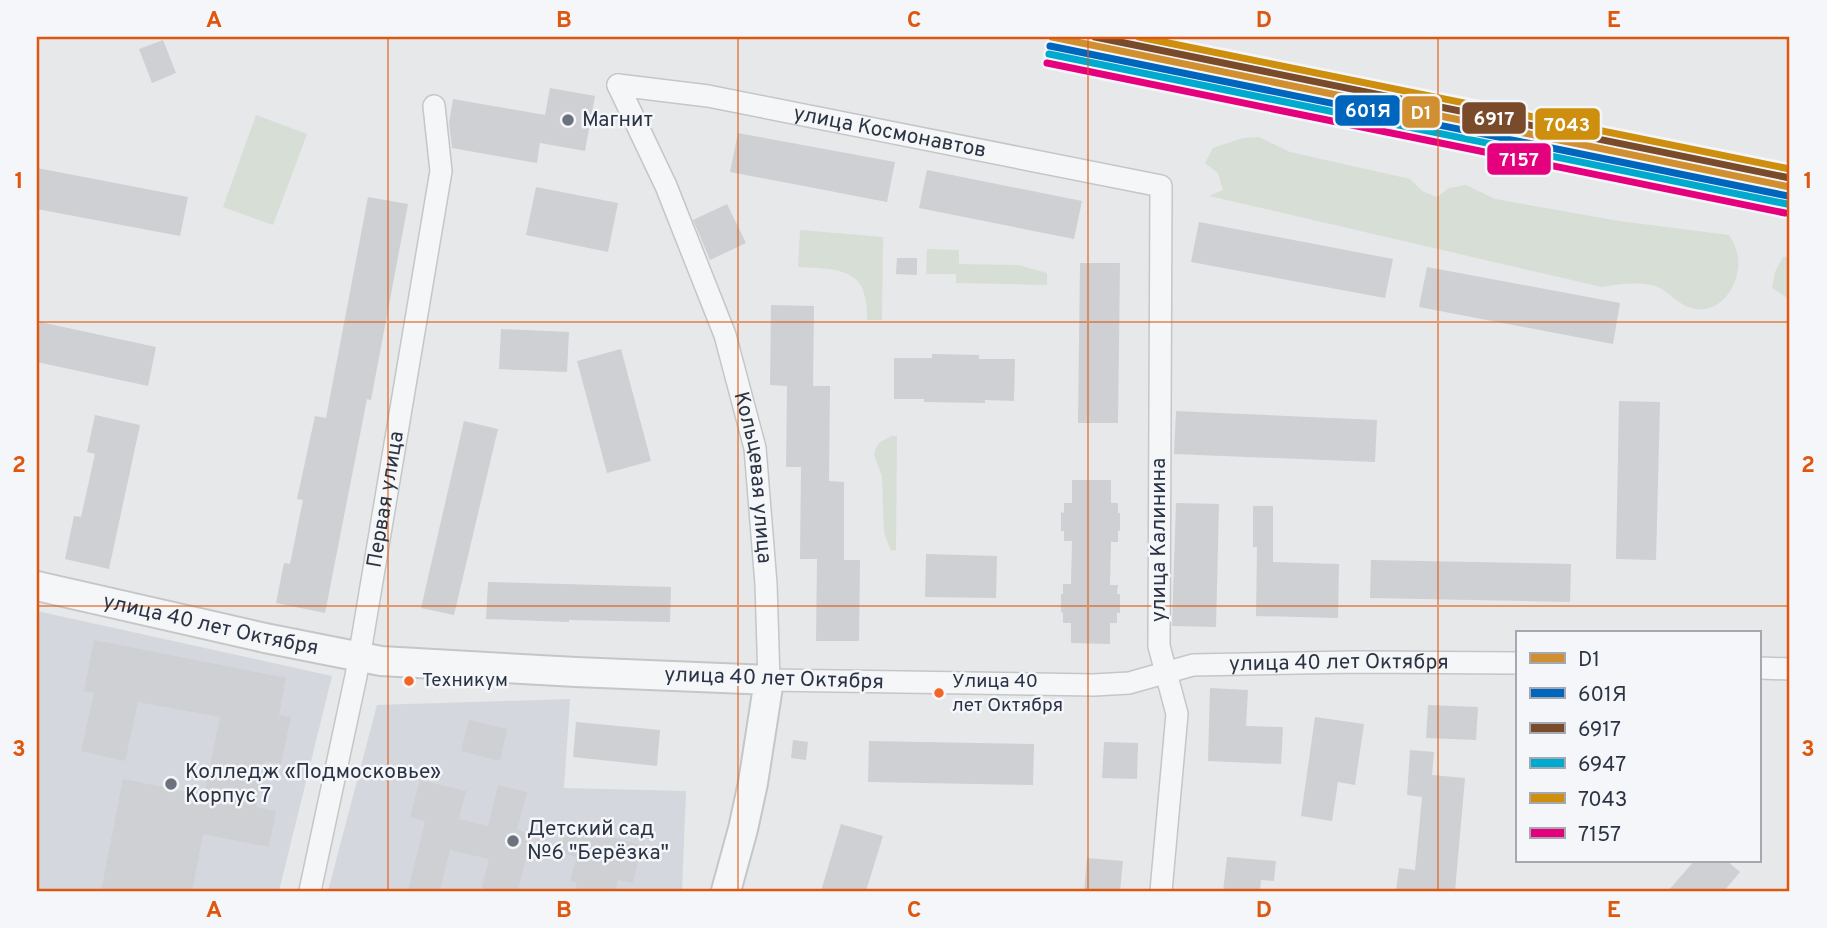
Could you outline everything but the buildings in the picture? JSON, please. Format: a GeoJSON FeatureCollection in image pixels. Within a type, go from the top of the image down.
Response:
{"type":"FeatureCollection","features":[{"type":"Feature","properties":{"kind":"street","name":"улица Космонавтов"},"geometry":{"type":"LineString","coordinates":[[618,85],[706,96],[1161,186]]}},
{"type":"Feature","properties":{"kind":"street","name":"Кольцевая улица"},"geometry":{"type":"LineString","coordinates":[[618,85],[666,186],[725,335],[755,447],[766,584],[769,680],[753,783],[726,891]]}},
{"type":"Feature","properties":{"kind":"street","name":"Первая улица"},"geometry":{"type":"LineString","coordinates":[[310,891],[359,657],[441,172],[434,106]]}},
{"type":"Feature","properties":{"kind":"street","name":"улица Калинина"},"geometry":{"type":"LineString","coordinates":[[1161,186],[1159,646],[1177,714],[1161,891]]}},
{"type":"Feature","properties":{"kind":"street","name":"улица 40 лет Октября"},"geometry":{"type":"LineString","coordinates":[[37,586],[265,638],[381,661],[581,672],[769,680],[1094,685],[1129,683],[1193,665],[1516,663]]}},
{"type":"Feature","properties":{"kind":"street"},"geometry":{"type":"LineString","coordinates":[[1760,668],[1790,669]]}},
{"type":"Feature","properties":{"kind":"shaded area"},"geometry":{"type":"Polygon","coordinates":[[[256,115],[307,134],[273,225],[223,207],[256,115]]]}},
{"type":"Feature","properties":{"kind":"shaded area"},"geometry":{"type":"Polygon","coordinates":[[[1259,137],[1290,152],[1410,179],[1422,191],[1437,197],[1449,188],[1466,185],[1495,199],[1619,221],[1729,235],[1738,257],[1735,281],[1727,296],[1715,306],[1692,308],[1651,285],[1602,287],[1209,196],[1223,190],[1218,173],[1205,163],[1213,148],[1243,138],[1259,137]]]}},
{"type":"Feature","properties":{"kind":"shaded area"},"geometry":{"type":"Polygon","coordinates":[[[800,230],[883,237],[882,320],[867,320],[866,303],[856,279],[839,271],[798,267],[800,230]]]}},
{"type":"Feature","properties":{"kind":"shaded area"},"geometry":{"type":"Polygon","coordinates":[[[927,249],[959,250],[959,264],[1018,265],[1047,273],[1047,285],[956,283],[956,274],[926,274],[927,249]]]}},
{"type":"Feature","properties":{"kind":"shaded area"},"geometry":{"type":"Polygon","coordinates":[[[1790,256],[1790,298],[1772,288],[1775,272],[1783,257],[1790,256]]]}},
{"type":"Feature","properties":{"kind":"shaded area"},"geometry":{"type":"Polygon","coordinates":[[[897,436],[896,550],[891,551],[884,533],[882,476],[874,455],[880,442],[897,436]]]}},
{"type":"Feature","properties":{"kind":"shaded area","name":"Колледж «Подмосковье» Корпус 7"},"geometry":{"type":"Polygon","coordinates":[[[37,611],[332,676],[279,891],[37,891],[37,611]]]}},
{"type":"Feature","properties":{"kind":"shaded area","name":"Детский сад №6 \"Берёзка\""},"geometry":{"type":"Polygon","coordinates":[[[570,699],[564,788],[686,791],[682,891],[328,891],[377,705],[570,699]]]}},
{"type":"Feature","properties":{"kind":"transit line","name":"D1"},"geometry":{"type":"LineString","coordinates":[[1052,37],[1790,187]]}},
{"type":"Feature","properties":{"kind":"transit line","name":"6917"},"geometry":{"type":"LineString","coordinates":[[1095,37],[1790,178]]}},
{"type":"Feature","properties":{"kind":"transit line","name":"7043"},"geometry":{"type":"LineString","coordinates":[[1139,37],[1790,169]]}},
{"type":"Feature","properties":{"kind":"transit line","name":"601Я"},"geometry":{"type":"LineString","coordinates":[[1050,46],[1788,196]]}},
{"type":"Feature","properties":{"kind":"transit line","name":"6947"},"geometry":{"type":"LineString","coordinates":[[1049,54],[1787,204]]}},
{"type":"Feature","properties":{"kind":"transit line","name":"7157"},"geometry":{"type":"LineString","coordinates":[[1047,63],[1785,213]]}},
{"type":"Feature","properties":{"kind":"place","name":"Магнит"},"geometry":{"type":"Point","coordinates":[568,120]}},
{"type":"Feature","properties":{"kind":"place","name":"Техникум"},"geometry":{"type":"Point","coordinates":[409,681]}},
{"type":"Feature","properties":{"kind":"place","name":"Улица 40 лет Октября"},"geometry":{"type":"Point","coordinates":[939,693]}},
{"type":"Feature","properties":{"kind":"place","name":"Колледж «Подмосковье» Корпус 7"},"geometry":{"type":"Point","coordinates":[171,784]}},
{"type":"Feature","properties":{"kind":"place","name":"Детский сад №6 \"Берёзка\""},"geometry":{"type":"Point","coordinates":[513,841]}}]}
